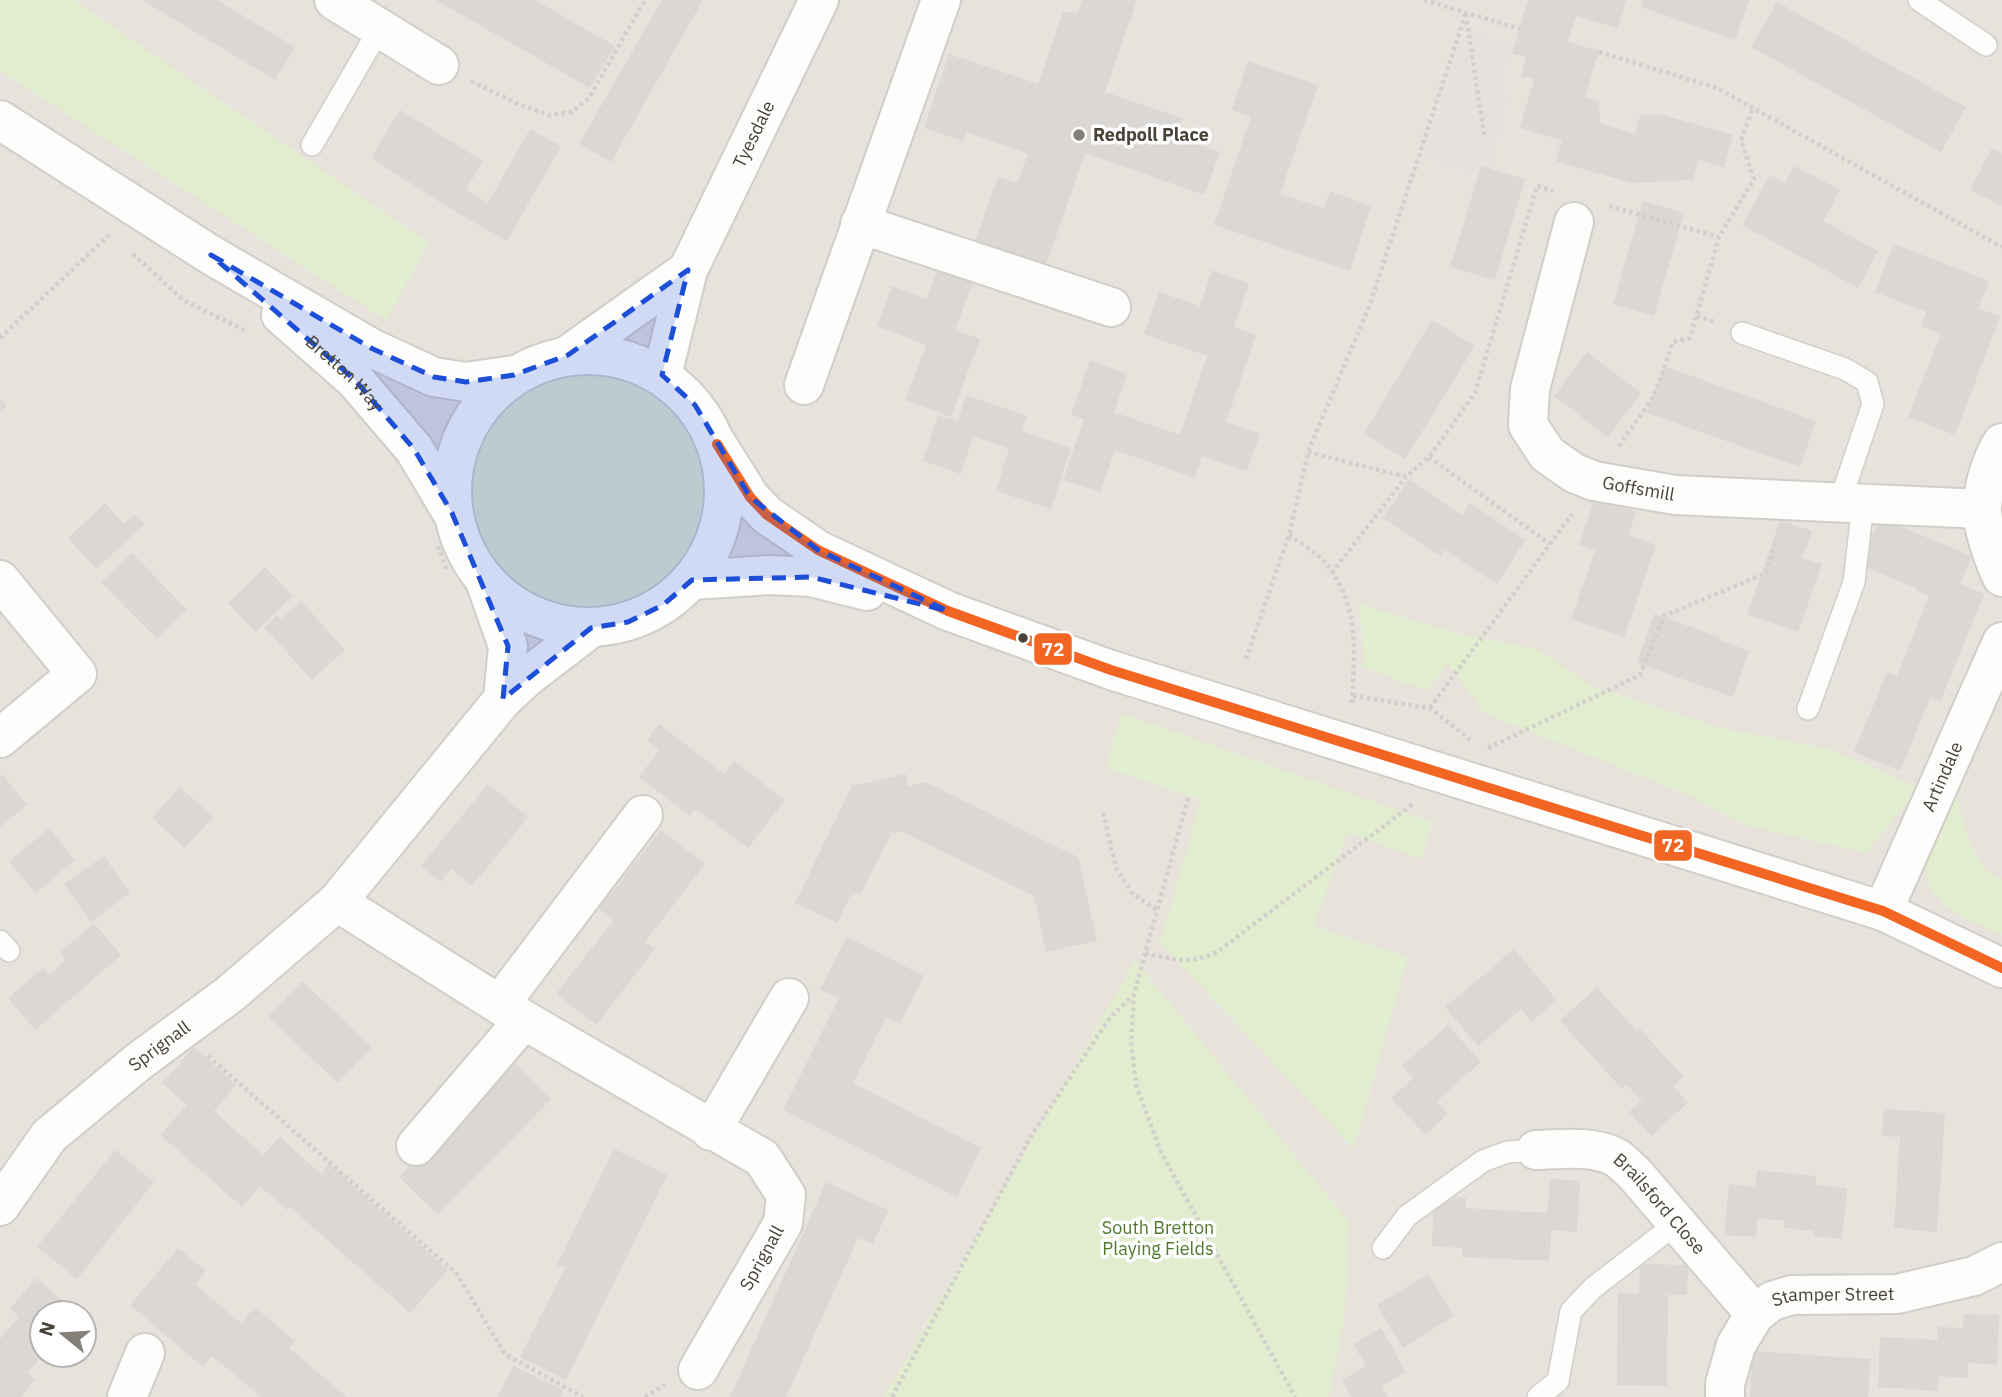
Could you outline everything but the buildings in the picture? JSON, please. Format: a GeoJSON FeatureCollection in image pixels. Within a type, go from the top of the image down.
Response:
{"type":"FeatureCollection","features":[{"type":"Feature","properties":{"kind":"street"},"geometry":{"type":"LineString","coordinates":[[334,0],[439,65]]}},
{"type":"Feature","properties":{"kind":"street","name":"Tyesdale"},"geometry":{"type":"LineString","coordinates":[[662,375],[688,270],[819,0]]}},
{"type":"Feature","properties":{"kind":"street"},"geometry":{"type":"LineString","coordinates":[[804,385],[940,0]]}},
{"type":"Feature","properties":{"kind":"street","name":"Bretton Way"},"geometry":{"type":"LineString","coordinates":[[0,120],[211,255],[371,348],[434,377],[466,382],[514,375]]}},
{"type":"Feature","properties":{"kind":"street","name":"Goffsmill"},"geometry":{"type":"LineString","coordinates":[[1580,207],[1530,390],[1528,425],[1547,454],[1574,472],[1594,481],[1675,495],[1982,509]]}},
{"type":"Feature","properties":{"kind":"street"},"geometry":{"type":"LineString","coordinates":[[860,224],[1111,307]]}},
{"type":"Feature","properties":{"kind":"street","name":"Bretton Way"},"geometry":{"type":"LineString","coordinates":[[211,255],[355,380],[414,449],[443,523]]}},
{"type":"Feature","properties":{"kind":"street","name":"Tyesdale"},"geometry":{"type":"LineString","coordinates":[[568,355],[688,270]]}},
{"type":"Feature","properties":{"kind":"street"},"geometry":{"type":"LineString","coordinates":[[503,699],[508,646],[468,583],[464,550],[443,523],[462,435],[484,401],[514,375],[540,362],[568,355],[601,354],[633,361],[662,375],[695,405],[750,498],[767,515],[818,550],[948,611],[1111,670],[1884,911],[2002,968]]}},
{"type":"Feature","properties":{"kind":"street"},"geometry":{"type":"LineString","coordinates":[[2002,443],[1993,457],[1982,509],[1994,560],[2002,577]]}},
{"type":"Feature","properties":{"kind":"street"},"geometry":{"type":"LineString","coordinates":[[468,583],[551,623],[591,628],[628,622],[663,605],[692,580],[712,550],[722,515],[724,479],[717,444]]}},
{"type":"Feature","properties":{"kind":"street"},"geometry":{"type":"LineString","coordinates":[[692,580],[771,575],[811,577],[948,611]]}},
{"type":"Feature","properties":{"kind":"street"},"geometry":{"type":"LineString","coordinates":[[0,580],[77,674],[0,738]]}},
{"type":"Feature","properties":{"kind":"street","name":"Sprignall"},"geometry":{"type":"LineString","coordinates":[[0,1206],[49,1136],[138,1062],[230,994],[337,902],[503,699],[591,628]]}},
{"type":"Feature","properties":{"kind":"street","name":"Artindale"},"geometry":{"type":"LineString","coordinates":[[1884,911],[2002,642]]}},
{"type":"Feature","properties":{"kind":"street"},"geometry":{"type":"LineString","coordinates":[[416,1146],[512,1012],[643,815]]}},
{"type":"Feature","properties":{"kind":"street","name":"Sprignall"},"geometry":{"type":"LineString","coordinates":[[337,902],[512,1012],[711,1131],[762,1158],[786,1195],[783,1223],[698,1370]]}},
{"type":"Feature","properties":{"kind":"street"},"geometry":{"type":"LineString","coordinates":[[711,1131],[789,998]]}},
{"type":"Feature","properties":{"kind":"street","name":"Brailsford Close"},"geometry":{"type":"LineString","coordinates":[[1536,1150],[1582,1149],[1617,1158],[1634,1173],[1755,1314]]}},
{"type":"Feature","properties":{"kind":"street","name":"Stamper Street"},"geometry":{"type":"LineString","coordinates":[[1725,1397],[1725,1384],[1736,1345],[1755,1314],[1772,1301],[1793,1295],[1897,1294],[1974,1276],[2002,1262]]}},
{"type":"Feature","properties":{"kind":"street"},"geometry":{"type":"LineString","coordinates":[[133,1395],[145,1353]]}},
{"type":"Feature","properties":{"kind":"lane"},"geometry":{"type":"LineString","coordinates":[[1919,0],[1986,45]]}},
{"type":"Feature","properties":{"kind":"lane"},"geometry":{"type":"LineString","coordinates":[[312,145],[380,28]]}},
{"type":"Feature","properties":{"kind":"lane"},"geometry":{"type":"LineString","coordinates":[[1742,333],[1845,369],[1867,382],[1873,404],[1851,504],[1854,582],[1808,709]]}},
{"type":"Feature","properties":{"kind":"lane"},"geometry":{"type":"LineString","coordinates":[[1383,1248],[1407,1216],[1483,1161],[1507,1152],[1536,1150]]}},
{"type":"Feature","properties":{"kind":"lane"},"geometry":{"type":"LineString","coordinates":[[1538,1397],[1558,1381],[1571,1311],[1593,1288],[1677,1223]]}},
{"type":"Feature","properties":{"kind":"path"},"geometry":{"type":"LineString","coordinates":[[439,65],[520,105],[549,114],[572,112],[589,98],[645,0]]}},
{"type":"Feature","properties":{"kind":"path"},"geometry":{"type":"LineString","coordinates":[[1424,0],[1521,29]]}},
{"type":"Feature","properties":{"kind":"path"},"geometry":{"type":"LineString","coordinates":[[1466,13],[1484,135]]}},
{"type":"Feature","properties":{"kind":"path"},"geometry":{"type":"LineString","coordinates":[[1245,659],[1289,535],[1308,452],[1370,304],[1466,13]]}},
{"type":"Feature","properties":{"kind":"path"},"geometry":{"type":"LineString","coordinates":[[1599,52],[1717,88],[2002,247]]}},
{"type":"Feature","properties":{"kind":"path"},"geometry":{"type":"LineString","coordinates":[[1430,708],[1654,396],[1673,342],[1690,338],[1719,237],[1754,179],[1741,140],[1753,108]]}},
{"type":"Feature","properties":{"kind":"path"},"geometry":{"type":"LineString","coordinates":[[1332,573],[1406,477],[1429,457],[1475,393],[1536,186],[1580,207],[1719,237]]}},
{"type":"Feature","properties":{"kind":"path"},"geometry":{"type":"LineString","coordinates":[[0,338],[111,233],[120,241]]}},
{"type":"Feature","properties":{"kind":"path"},"geometry":{"type":"LineString","coordinates":[[129,250],[183,300],[257,336]]}},
{"type":"Feature","properties":{"kind":"path"},"geometry":{"type":"LineString","coordinates":[[1308,452],[1406,477]]}},
{"type":"Feature","properties":{"kind":"path"},"geometry":{"type":"LineString","coordinates":[[1429,457],[1550,544]]}},
{"type":"Feature","properties":{"kind":"path"},"geometry":{"type":"LineString","coordinates":[[1506,792],[1484,750],[1640,675],[1664,616],[1766,573],[1790,501]]}},
{"type":"Feature","properties":{"kind":"path"},"geometry":{"type":"LineString","coordinates":[[443,523],[468,583]]}},
{"type":"Feature","properties":{"kind":"path"},"geometry":{"type":"LineString","coordinates":[[1289,535],[1326,563],[1346,595],[1355,632],[1352,712]]}},
{"type":"Feature","properties":{"kind":"path"},"geometry":{"type":"LineString","coordinates":[[1353,696],[1430,708],[1473,742]]}},
{"type":"Feature","properties":{"kind":"path"},"geometry":{"type":"LineString","coordinates":[[1188,798],[1134,994],[1132,1042],[1136,1085],[1161,1152],[1295,1397]]}},
{"type":"Feature","properties":{"kind":"path"},"geometry":{"type":"LineString","coordinates":[[1145,953],[1182,962],[1200,960],[1217,953],[1414,803]]}},
{"type":"Feature","properties":{"kind":"path"},"geometry":{"type":"LineString","coordinates":[[1103,813],[1116,868],[1133,894],[1157,910]]}},
{"type":"Feature","properties":{"kind":"path"},"geometry":{"type":"LineString","coordinates":[[892,1397],[1031,1136],[1109,1019],[1134,994]]}},
{"type":"Feature","properties":{"kind":"path"},"geometry":{"type":"LineString","coordinates":[[180,1031],[457,1274],[505,1354],[583,1397]]}},
{"type":"Feature","properties":{"kind":"highlighted area"},"geometry":{"type":"Polygon","coordinates":[[[211,255],[371,348],[434,377],[466,382],[514,375],[568,355],[688,270],[662,375],[695,405],[750,497],[818,550],[948,611],[811,577],[692,580],[663,605],[628,622],[591,628],[503,699],[508,646],[452,513],[414,449],[355,380],[211,255]]]}},
{"type":"Feature","properties":{"kind":"shaded area"},"geometry":{"type":"Polygon","coordinates":[[[0,0],[2002,0],[2002,1397],[0,1397],[0,0]]]}},
{"type":"Feature","properties":{"kind":"shaded area"},"geometry":{"type":"Polygon","coordinates":[[[1468,32],[1513,47],[1499,92],[1508,95],[1488,178],[1425,157],[1468,32]]]}},
{"type":"Feature","properties":{"kind":"green space"},"geometry":{"type":"Polygon","coordinates":[[[0,0],[74,0],[428,242],[387,321],[0,71],[0,0]]]}},
{"type":"Feature","properties":{"kind":"green space"},"geometry":{"type":"Polygon","coordinates":[[[575,355],[601,355],[628,360],[652,371],[675,386],[693,404],[719,451],[724,491],[722,518],[714,543],[693,578],[675,596],[628,622],[601,627],[575,627],[548,622],[524,611],[501,596],[483,578],[457,531],[452,504],[452,478],[457,451],[468,427],[483,404],[501,386],[548,360],[575,355]]]}},
{"type":"Feature","properties":{"kind":"green space"},"geometry":{"type":"Polygon","coordinates":[[[1360,604],[1452,632],[1538,649],[1592,686],[1722,728],[1831,749],[1919,788],[1866,853],[1745,825],[1683,793],[1484,713],[1448,664],[1427,691],[1363,667],[1360,604]]]}},
{"type":"Feature","properties":{"kind":"green space"},"geometry":{"type":"Polygon","coordinates":[[[1121,713],[1432,822],[1422,859],[1347,833],[1314,926],[1408,957],[1354,1149],[1160,943],[1201,800],[1106,768],[1121,713]]]}},
{"type":"Feature","properties":{"kind":"green space"},"geometry":{"type":"Polygon","coordinates":[[[1957,793],[1965,830],[1975,854],[1991,873],[2002,879],[2002,935],[1955,913],[1942,903],[1927,877],[1926,861],[1931,841],[1957,793]]]}},
{"type":"Feature","properties":{"kind":"green space","name":"South Bretton Playing Fields"},"geometry":{"type":"Polygon","coordinates":[[[1135,960],[1349,1222],[1345,1314],[1329,1397],[884,1397],[1135,960]]]}},
{"type":"Feature","properties":{"kind":"transit line","name":"72"},"geometry":{"type":"LineString","coordinates":[[717,444],[750,497],[767,515],[818,550],[948,611],[1111,670],[1883,911],[2002,968]]}},
{"type":"Feature","properties":{"kind":"place","name":"Redpoll Place"},"geometry":{"type":"Point","coordinates":[1079,135]}}]}
